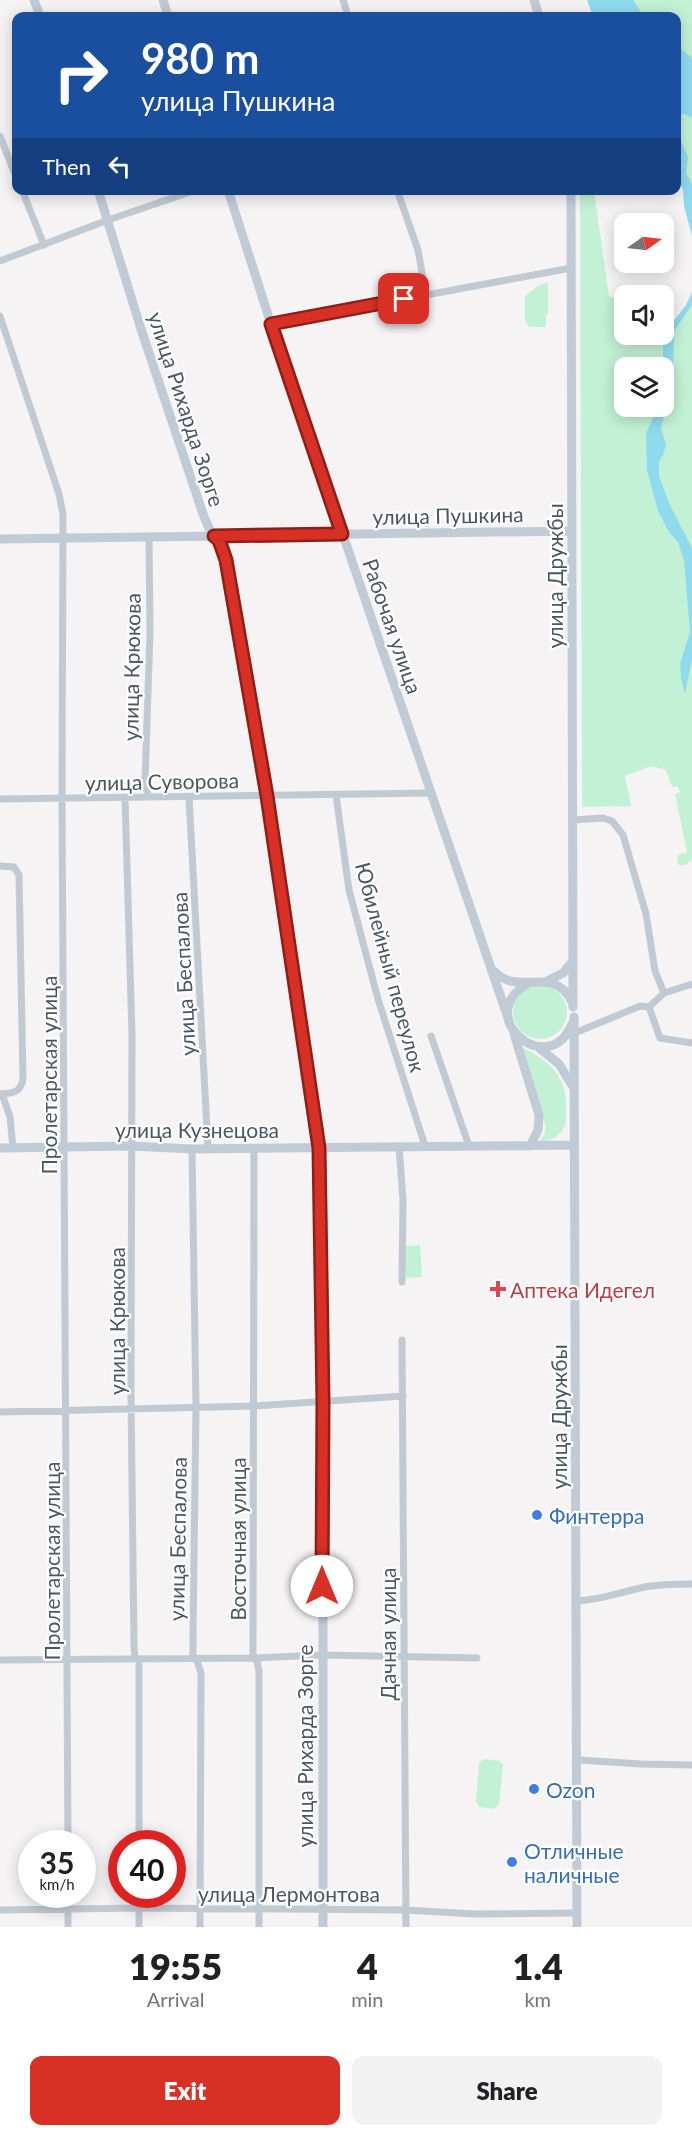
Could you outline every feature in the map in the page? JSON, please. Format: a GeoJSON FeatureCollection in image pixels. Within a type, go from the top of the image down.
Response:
{"type":"FeatureCollection","features":[{"type":"Feature","properties":{"kind":"street"},"geometry":{"type":"LineString","coordinates":[[0,136],[12,167]]}},
{"type":"Feature","properties":{"kind":"street"},"geometry":{"type":"LineString","coordinates":[[24,195],[44,245]]}},
{"type":"Feature","properties":{"kind":"street","name":"улица Рихарда Зорге"},"geometry":{"type":"LineString","coordinates":[[100,195],[141,329],[204,517],[214,536],[219,540],[226,560],[267,796],[319,1148],[323,1401],[323,1927]]}},
{"type":"Feature","properties":{"kind":"street"},"geometry":{"type":"LineString","coordinates":[[0,261],[181,195]]}},
{"type":"Feature","properties":{"kind":"street","name":"Рабочая улица"},"geometry":{"type":"LineString","coordinates":[[230,195],[342,534],[511,1026],[539,1115],[538,1130],[530,1146]]}},
{"type":"Feature","properties":{"kind":"street"},"geometry":{"type":"LineString","coordinates":[[399,195],[418,250],[426,295]]}},
{"type":"Feature","properties":{"kind":"street","name":"улица Дружбы"},"geometry":{"type":"LineString","coordinates":[[571,195],[574,1012]]}},
{"type":"Feature","properties":{"kind":"street"},"geometry":{"type":"LineString","coordinates":[[271,324],[571,268]]}},
{"type":"Feature","properties":{"kind":"street","name":"Пролетарская улица"},"geometry":{"type":"LineString","coordinates":[[0,316],[59,494],[63,514],[62,799],[69,1659],[68,1830]]}},
{"type":"Feature","properties":{"kind":"street","name":"улица Пушкина"},"geometry":{"type":"LineString","coordinates":[[0,539],[572,531]]}},
{"type":"Feature","properties":{"kind":"street","name":"улица Крюкова"},"geometry":{"type":"LineString","coordinates":[[148,798],[145,781],[150,633],[149,537]]}},
{"type":"Feature","properties":{"kind":"street","name":"улица Суворова"},"geometry":{"type":"LineString","coordinates":[[0,799],[432,793]]}},
{"type":"Feature","properties":{"kind":"street","name":"Юбилейный переулок"},"geometry":{"type":"LineString","coordinates":[[336,795],[349,890],[378,999],[425,1146]]}},
{"type":"Feature","properties":{"kind":"street","name":"улица Беспалова"},"geometry":{"type":"LineString","coordinates":[[189,797],[208,1148]]}},
{"type":"Feature","properties":{"kind":"street","name":"улица Крюкова"},"geometry":{"type":"LineString","coordinates":[[125,798],[132,1035],[130,1146],[133,1214],[132,1408],[135,1658],[139,1661],[139,1830]]}},
{"type":"Feature","properties":{"kind":"street"},"geometry":{"type":"LineString","coordinates":[[573,820],[603,818],[612,821],[623,835],[646,914],[655,971],[664,993]]}},
{"type":"Feature","properties":{"kind":"street"},"geometry":{"type":"LineString","coordinates":[[0,866],[14,867],[19,875],[23,1079],[20,1089],[15,1093],[1,1094],[10,1117],[13,1148]]}},
{"type":"Feature","properties":{"kind":"street"},"geometry":{"type":"LineString","coordinates":[[573,961],[563,973],[548,981],[527,984],[518,990],[511,999],[508,1010],[511,1026],[523,1042],[538,1047],[559,1064],[574,1088]]}},
{"type":"Feature","properties":{"kind":"street"},"geometry":{"type":"LineString","coordinates":[[492,970],[504,980],[527,984]]}},
{"type":"Feature","properties":{"kind":"street"},"geometry":{"type":"LineString","coordinates":[[548,981],[564,991],[574,1012],[569,1035]]}},
{"type":"Feature","properties":{"kind":"street"},"geometry":{"type":"LineString","coordinates":[[538,1047],[551,1045],[569,1035],[640,1006],[649,1006],[664,993],[692,984]]}},
{"type":"Feature","properties":{"kind":"street"},"geometry":{"type":"LineString","coordinates":[[649,1006],[660,1038],[692,1043]]}},
{"type":"Feature","properties":{"kind":"street","name":"улица Дружбы"},"geometry":{"type":"LineString","coordinates":[[569,1035],[574,1088],[576,1601],[579,1760],[577,1927]]}},
{"type":"Feature","properties":{"kind":"street"},"geometry":{"type":"LineString","coordinates":[[431,1036],[469,1146]]}},
{"type":"Feature","properties":{"kind":"street","name":"улица Кузнецова"},"geometry":{"type":"LineString","coordinates":[[0,1148],[130,1146],[192,1149],[574,1145]]}},
{"type":"Feature","properties":{"kind":"street"},"geometry":{"type":"LineString","coordinates":[[399,1146],[403,1200],[402,1281]]}},
{"type":"Feature","properties":{"kind":"street","name":"Восточная улица"},"geometry":{"type":"LineString","coordinates":[[254,1148],[253,1658],[257,1661],[259,1671],[259,1927]]}},
{"type":"Feature","properties":{"kind":"street","name":"улица Беспалова"},"geometry":{"type":"LineString","coordinates":[[192,1149],[196,1407],[193,1658],[197,1661],[201,1673],[200,1927]]}},
{"type":"Feature","properties":{"kind":"street","name":"Дачная улица"},"geometry":{"type":"LineString","coordinates":[[402,1340],[406,1927]]}},
{"type":"Feature","properties":{"kind":"street"},"geometry":{"type":"LineString","coordinates":[[0,1412],[255,1406],[403,1396]]}},
{"type":"Feature","properties":{"kind":"street"},"geometry":{"type":"LineString","coordinates":[[576,1601],[598,1600],[645,1587],[692,1584]]}},
{"type":"Feature","properties":{"kind":"street"},"geometry":{"type":"LineString","coordinates":[[0,1660],[253,1658],[322,1655],[477,1658]]}},
{"type":"Feature","properties":{"kind":"street"},"geometry":{"type":"LineString","coordinates":[[579,1760],[692,1765]]}},
{"type":"Feature","properties":{"kind":"street"},"geometry":{"type":"LineString","coordinates":[[139,1908],[139,1927]]}},
{"type":"Feature","properties":{"kind":"street","name":"улица Лермонтова"},"geometry":{"type":"LineString","coordinates":[[0,1910],[139,1908]]}},
{"type":"Feature","properties":{"kind":"street","name":"улица Лермонтова"},"geometry":{"type":"LineString","coordinates":[[186,1908],[406,1910],[474,1914],[577,1913]]}},
{"type":"Feature","properties":{"kind":"street"},"geometry":{"type":"LineString","coordinates":[[68,1910],[68,1927]]}},
{"type":"Feature","properties":{"kind":"green space"},"geometry":{"type":"Polygon","coordinates":[[[595,0],[692,0],[692,210],[681,165],[681,12],[602,12],[595,0]]]}},
{"type":"Feature","properties":{"kind":"green space"},"geometry":{"type":"Polygon","coordinates":[[[580,195],[595,195],[609,296],[614,298],[614,345],[674,345],[674,320],[692,299],[692,859],[685,865],[678,865],[677,855],[687,852],[675,794],[680,792],[678,787],[672,787],[666,770],[651,766],[625,776],[631,806],[582,807],[580,195]]]}},
{"type":"Feature","properties":{"kind":"green space"},"geometry":{"type":"Polygon","coordinates":[[[548,283],[546,327],[529,327],[525,320],[525,296],[541,284],[548,283]]]}},
{"type":"Feature","properties":{"kind":"green space"},"geometry":{"type":"Polygon","coordinates":[[[540,985],[550,987],[559,993],[565,1002],[567,1012],[565,1022],[559,1031],[550,1037],[540,1039],[530,1037],[521,1031],[515,1022],[513,1012],[515,1002],[521,993],[530,987],[540,985]]]}},
{"type":"Feature","properties":{"kind":"green space"},"geometry":{"type":"Polygon","coordinates":[[[522,1047],[556,1072],[561,1080],[566,1100],[566,1121],[563,1129],[554,1138],[538,1144],[545,1133],[545,1125],[522,1047]]]}},
{"type":"Feature","properties":{"kind":"green space"},"geometry":{"type":"Polygon","coordinates":[[[420,1245],[422,1277],[406,1278],[404,1246],[420,1245]]]}},
{"type":"Feature","properties":{"kind":"green space"},"geometry":{"type":"Polygon","coordinates":[[[484,1759],[500,1761],[503,1765],[499,1804],[494,1809],[480,1807],[476,1802],[479,1763],[484,1759]]]}},
{"type":"Feature","properties":{"kind":"water"},"geometry":{"type":"Polygon","coordinates":[[[587,0],[633,0],[640,12],[592,12],[587,0]]]}},
{"type":"Feature","properties":{"kind":"water"},"geometry":{"type":"Polygon","coordinates":[[[681,49],[692,58],[692,118],[681,114],[681,49]]]}},
{"type":"Feature","properties":{"kind":"water"},"geometry":{"type":"Polygon","coordinates":[[[681,141],[688,157],[686,173],[692,184],[692,236],[684,206],[681,141]]]}},
{"type":"Feature","properties":{"kind":"water"},"geometry":{"type":"Polygon","coordinates":[[[692,292],[692,305],[674,331],[674,321],[686,305],[692,292]]]}},
{"type":"Feature","properties":{"kind":"water"},"geometry":{"type":"Polygon","coordinates":[[[663,345],[674,345],[674,357],[663,357],[663,345]]]}},
{"type":"Feature","properties":{"kind":"water"},"geometry":{"type":"Polygon","coordinates":[[[653,417],[664,417],[661,428],[666,445],[659,462],[659,476],[669,503],[692,548],[692,659],[685,694],[680,664],[690,632],[684,561],[678,542],[669,532],[658,511],[647,470],[646,433],[653,417]]]}},
{"type":"Feature","properties":{"kind":"place","name":"Аптека Идегел"},"geometry":{"type":"Point","coordinates":[498,1289]}},
{"type":"Feature","properties":{"kind":"place","name":"Финтерра"},"geometry":{"type":"Point","coordinates":[537,1515]}},
{"type":"Feature","properties":{"kind":"place","name":"Ozon"},"geometry":{"type":"Point","coordinates":[534,1789]}},
{"type":"Feature","properties":{"kind":"place","name":"Отличные наличные"},"geometry":{"type":"Point","coordinates":[512,1862]}},
{"type":"Feature","properties":{"kind":"route"},"geometry":{"type":"LineString","coordinates":[[322,1586],[323,1401],[319,1148],[267,796],[226,560],[219,540],[214,536],[342,534],[271,324],[404,299]]}}]}
